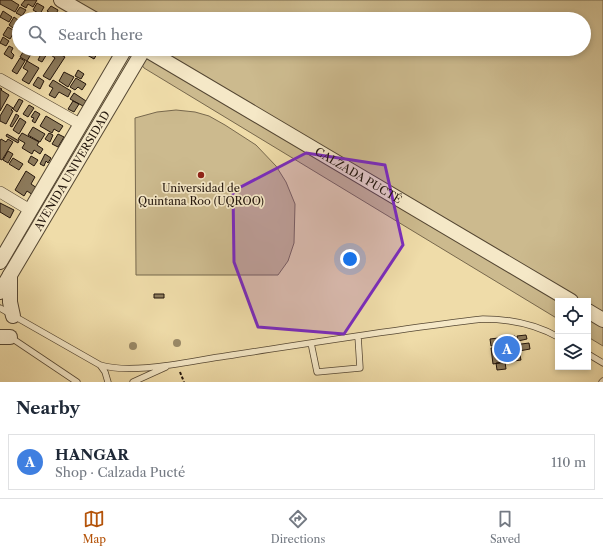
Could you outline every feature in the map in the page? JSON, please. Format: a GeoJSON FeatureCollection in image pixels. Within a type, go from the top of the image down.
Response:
{"type":"FeatureCollection","features":[{"type":"Feature","properties":{"kind":"street"},"geometry":{"type":"LineString","coordinates":[[61,0],[82,12]]}},
{"type":"Feature","properties":{"kind":"street","name":"AVENIDA UNIVERSIDAD"},"geometry":{"type":"LineString","coordinates":[[0,262],[121,56]]}},
{"type":"Feature","properties":{"kind":"street","name":"AVENIDA UNIVERSIDAD"},"geometry":{"type":"LineString","coordinates":[[0,292],[141,56]]}},
{"type":"Feature","properties":{"kind":"street","name":"CALZADA PUCTÉ"},"geometry":{"type":"LineString","coordinates":[[157,56],[566,298]]}},
{"type":"Feature","properties":{"kind":"street"},"geometry":{"type":"LineString","coordinates":[[0,79],[80,124]]}},
{"type":"Feature","properties":{"kind":"street"},"geometry":{"type":"LineString","coordinates":[[0,192],[30,210]]}},
{"type":"Feature","properties":{"kind":"street"},"geometry":{"type":"LineString","coordinates":[[10,275],[10,302],[13,316]]}},
{"type":"Feature","properties":{"kind":"street"},"geometry":{"type":"LineString","coordinates":[[591,313],[603,320]]}},
{"type":"Feature","properties":{"kind":"lane"},"geometry":{"type":"LineString","coordinates":[[0,308],[100,365],[121,369],[177,363],[483,318],[514,321],[534,326],[555,336]]}},
{"type":"Feature","properties":{"kind":"lane"},"geometry":{"type":"LineString","coordinates":[[3,335],[77,382]]}},
{"type":"Feature","properties":{"kind":"lane"},"geometry":{"type":"LineString","coordinates":[[311,343],[317,372],[360,368],[358,336]]}},
{"type":"Feature","properties":{"kind":"lane"},"geometry":{"type":"LineString","coordinates":[[591,356],[603,363]]}},
{"type":"Feature","properties":{"kind":"lane"},"geometry":{"type":"LineString","coordinates":[[133,382],[153,372],[177,363]]}},
{"type":"Feature","properties":{"kind":"lane"},"geometry":{"type":"LineString","coordinates":[[100,365],[105,372],[108,382]]}},
{"type":"Feature","properties":{"kind":"highlighted area"},"geometry":{"type":"Polygon","coordinates":[[[306,153],[385,165],[403,245],[344,334],[258,327],[234,262],[233,191],[306,153]]]}},
{"type":"Feature","properties":{"kind":"shaded area"},"geometry":{"type":"Polygon","coordinates":[[[76,0],[603,0],[603,346],[591,339],[591,298],[555,298],[555,317],[144,68],[136,56],[591,56],[591,12],[95,12],[76,0]]]}},
{"type":"Feature","properties":{"kind":"shaded area"},"geometry":{"type":"Polygon","coordinates":[[[176,110],[195,112],[209,116],[256,145],[276,166],[286,182],[295,204],[294,243],[288,261],[278,275],[136,275],[135,118],[157,112],[176,110]]]}},
{"type":"Feature","properties":{"kind":"building"},"geometry":{"type":"Polygon","coordinates":[[[0,0],[11,0],[19,5],[15,12],[0,4],[0,0]]]}},
{"type":"Feature","properties":{"kind":"building"},"geometry":{"type":"Polygon","coordinates":[[[25,0],[37,0],[33,7],[28,4],[26,8],[21,5],[25,0]]]}},
{"type":"Feature","properties":{"kind":"building"},"geometry":{"type":"Polygon","coordinates":[[[37,3],[44,7],[41,12],[33,10],[37,3]]]}},
{"type":"Feature","properties":{"kind":"building"},"geometry":{"type":"Polygon","coordinates":[[[51,6],[58,10],[57,12],[47,11],[51,6]]]}},
{"type":"Feature","properties":{"kind":"building"},"geometry":{"type":"Polygon","coordinates":[[[20,7],[26,10],[25,12],[17,12],[20,7]]]}},
{"type":"Feature","properties":{"kind":"building"},"geometry":{"type":"Polygon","coordinates":[[[3,11],[12,17],[9,22],[0,17],[3,11]]]}},
{"type":"Feature","properties":{"kind":"building"},"geometry":{"type":"Polygon","coordinates":[[[12,20],[12,27],[9,25],[12,20]]]}},
{"type":"Feature","properties":{"kind":"building"},"geometry":{"type":"Polygon","coordinates":[[[8,27],[12,29],[12,36],[10,39],[3,35],[8,27]]]}},
{"type":"Feature","properties":{"kind":"building"},"geometry":{"type":"Polygon","coordinates":[[[3,37],[9,41],[6,46],[0,43],[3,37]]]}},
{"type":"Feature","properties":{"kind":"building"},"geometry":{"type":"Polygon","coordinates":[[[9,46],[12,48],[11,52],[12,56],[14,56],[12,59],[4,54],[9,46]]]}},
{"type":"Feature","properties":{"kind":"building"},"geometry":{"type":"Polygon","coordinates":[[[21,56],[30,56],[27,61],[21,56]]]}},
{"type":"Feature","properties":{"kind":"building"},"geometry":{"type":"Polygon","coordinates":[[[40,56],[46,56],[42,62],[38,60],[40,56]]]}},
{"type":"Feature","properties":{"kind":"building"},"geometry":{"type":"Polygon","coordinates":[[[52,56],[65,57],[50,80],[43,76],[55,58],[52,56]]]}},
{"type":"Feature","properties":{"kind":"building"},"geometry":{"type":"Polygon","coordinates":[[[89,56],[96,56],[94,59],[89,56]]]}},
{"type":"Feature","properties":{"kind":"building"},"geometry":{"type":"Polygon","coordinates":[[[20,58],[25,61],[17,74],[12,71],[20,58]]]}},
{"type":"Feature","properties":{"kind":"building"},"geometry":{"type":"Polygon","coordinates":[[[27,61],[39,68],[29,84],[22,80],[28,71],[23,68],[27,61]]]}},
{"type":"Feature","properties":{"kind":"building"},"geometry":{"type":"Polygon","coordinates":[[[78,70],[84,74],[81,79],[75,76],[78,70]]]}},
{"type":"Feature","properties":{"kind":"building"},"geometry":{"type":"Polygon","coordinates":[[[64,72],[74,77],[68,87],[59,81],[64,72]]]}},
{"type":"Feature","properties":{"kind":"building"},"geometry":{"type":"Polygon","coordinates":[[[38,77],[44,81],[40,89],[33,85],[38,77]]]}},
{"type":"Feature","properties":{"kind":"building"},"geometry":{"type":"Polygon","coordinates":[[[76,78],[86,84],[82,90],[78,87],[75,90],[70,87],[76,78]]]}},
{"type":"Feature","properties":{"kind":"building"},"geometry":{"type":"Polygon","coordinates":[[[53,80],[71,91],[68,97],[59,92],[55,98],[49,95],[53,88],[49,86],[53,80]]]}},
{"type":"Feature","properties":{"kind":"building"},"geometry":{"type":"Polygon","coordinates":[[[0,88],[9,95],[0,111],[0,88]]]}},
{"type":"Feature","properties":{"kind":"building"},"geometry":{"type":"Polygon","coordinates":[[[74,93],[86,101],[83,106],[70,99],[74,93]]]}},
{"type":"Feature","properties":{"kind":"building"},"geometry":{"type":"Polygon","coordinates":[[[19,99],[23,101],[17,112],[13,109],[19,99]]]}},
{"type":"Feature","properties":{"kind":"building"},"geometry":{"type":"Polygon","coordinates":[[[73,101],[79,104],[74,112],[68,109],[73,101]]]}},
{"type":"Feature","properties":{"kind":"building"},"geometry":{"type":"Polygon","coordinates":[[[7,104],[13,108],[11,110],[13,111],[6,124],[0,121],[0,116],[7,104]]]}},
{"type":"Feature","properties":{"kind":"building"},"geometry":{"type":"Polygon","coordinates":[[[29,105],[34,108],[28,117],[23,114],[29,105]]]}},
{"type":"Feature","properties":{"kind":"building"},"geometry":{"type":"Polygon","coordinates":[[[35,111],[40,114],[35,123],[32,121],[34,118],[31,117],[35,111]]]}},
{"type":"Feature","properties":{"kind":"building"},"geometry":{"type":"Polygon","coordinates":[[[16,114],[19,116],[12,127],[10,126],[16,114]]]}},
{"type":"Feature","properties":{"kind":"building"},"geometry":{"type":"Polygon","coordinates":[[[46,116],[63,126],[59,132],[54,129],[52,133],[40,126],[46,116]]]}},
{"type":"Feature","properties":{"kind":"building"},"geometry":{"type":"Polygon","coordinates":[[[20,118],[26,122],[19,134],[13,130],[20,118]]]}},
{"type":"Feature","properties":{"kind":"building"},"geometry":{"type":"Polygon","coordinates":[[[33,127],[45,134],[40,142],[28,135],[33,127]]]}},
{"type":"Feature","properties":{"kind":"building"},"geometry":{"type":"Polygon","coordinates":[[[22,133],[39,142],[37,145],[43,149],[40,154],[34,150],[32,154],[22,148],[25,143],[18,139],[22,133]]]}},
{"type":"Feature","properties":{"kind":"building"},"geometry":{"type":"Polygon","coordinates":[[[49,133],[53,135],[50,142],[45,139],[49,133]]]}},
{"type":"Feature","properties":{"kind":"building"},"geometry":{"type":"Polygon","coordinates":[[[7,134],[19,141],[18,143],[6,136],[7,134]]]}},
{"type":"Feature","properties":{"kind":"building"},"geometry":{"type":"Polygon","coordinates":[[[58,134],[64,137],[58,147],[52,144],[58,134]]]}},
{"type":"Feature","properties":{"kind":"building"},"geometry":{"type":"Polygon","coordinates":[[[1,139],[6,142],[8,139],[13,142],[2,160],[0,159],[1,139]]]}},
{"type":"Feature","properties":{"kind":"building"},"geometry":{"type":"Polygon","coordinates":[[[8,151],[13,154],[8,163],[3,160],[8,151]]]}},
{"type":"Feature","properties":{"kind":"building"},"geometry":{"type":"Polygon","coordinates":[[[45,154],[51,158],[48,163],[46,161],[44,166],[40,164],[45,154]]]}},
{"type":"Feature","properties":{"kind":"building"},"geometry":{"type":"Polygon","coordinates":[[[31,156],[38,160],[34,166],[28,162],[31,156]]]}},
{"type":"Feature","properties":{"kind":"building"},"geometry":{"type":"Polygon","coordinates":[[[13,158],[23,164],[19,170],[9,164],[13,158]]]}},
{"type":"Feature","properties":{"kind":"building"},"geometry":{"type":"Polygon","coordinates":[[[26,171],[35,177],[31,184],[37,188],[33,195],[27,191],[24,196],[15,190],[26,171]]]}},
{"type":"Feature","properties":{"kind":"building"},"geometry":{"type":"Polygon","coordinates":[[[0,203],[14,210],[10,218],[0,212],[0,203]]]}},
{"type":"Feature","properties":{"kind":"building"},"geometry":{"type":"Polygon","coordinates":[[[154,294],[164,294],[164,298],[154,298],[154,294]]]}},
{"type":"Feature","properties":{"kind":"building"},"geometry":{"type":"Polygon","coordinates":[[[526,335],[527,339],[518,341],[517,336],[526,335]]]}},
{"type":"Feature","properties":{"kind":"building"},"geometry":{"type":"Polygon","coordinates":[[[515,336],[516,343],[491,346],[490,339],[515,336]]]}},
{"type":"Feature","properties":{"kind":"building"},"geometry":{"type":"Polygon","coordinates":[[[529,343],[530,349],[519,351],[521,360],[493,364],[491,348],[529,343]]]}},
{"type":"Feature","properties":{"kind":"building"},"geometry":{"type":"Polygon","coordinates":[[[505,362],[506,369],[497,370],[496,363],[505,362]]]}},
{"type":"Feature","properties":{"kind":"place","name":"Universidad de Quintana Roo (UQROO)"},"geometry":{"type":"Point","coordinates":[201,175]}},
{"type":"Feature","properties":{"kind":"place","name":"HANGAR"},"geometry":{"type":"Point","coordinates":[507,349]}}]}
